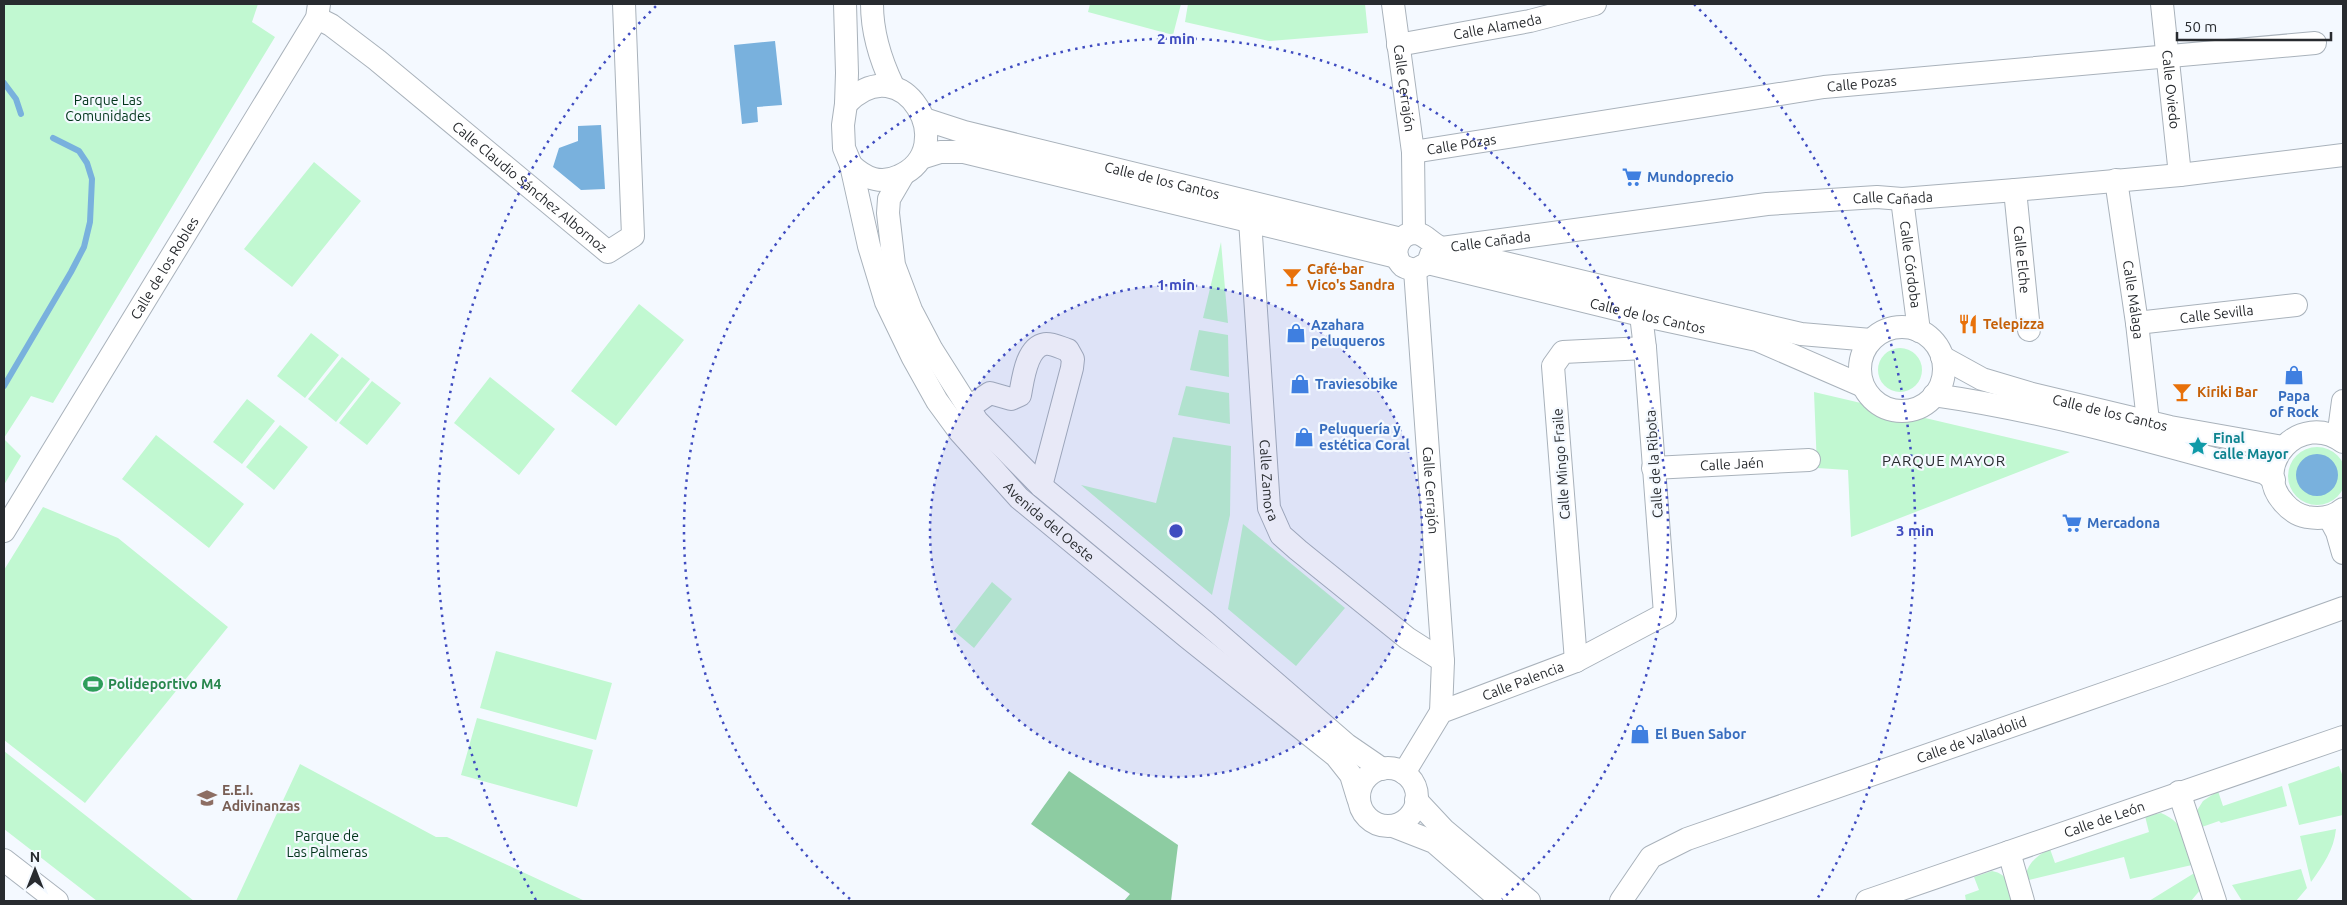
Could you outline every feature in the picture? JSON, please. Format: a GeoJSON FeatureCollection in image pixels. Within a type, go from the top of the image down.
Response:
{"type":"FeatureCollection","features":[{"type":"Feature","properties":{"kind":"street","name":"Calle Claudio Sánchez Albornoz"},"geometry":{"type":"LineString","coordinates":[[318,11],[331,25],[377,60],[608,252],[633,236],[624,4]]}},
{"type":"Feature","properties":{"kind":"street"},"geometry":{"type":"LineString","coordinates":[[845,4],[846,104],[843,125],[844,148],[851,165],[871,179],[890,180],[903,175],[921,158],[926,144],[924,119],[916,104],[906,93],[892,86],[868,88],[858,92],[846,104]]}},
{"type":"Feature","properties":{"kind":"street"},"geometry":{"type":"LineString","coordinates":[[872,4],[872,22],[880,58],[892,86]]}},
{"type":"Feature","properties":{"kind":"street","name":"Calle Cerrajón"},"geometry":{"type":"LineString","coordinates":[[1393,4],[1413,152],[1404,243]]}},
{"type":"Feature","properties":{"kind":"street","name":"Calle Alameda"},"geometry":{"type":"LineString","coordinates":[[1398,45],[1529,12],[1595,4]]}},
{"type":"Feature","properties":{"kind":"street","name":"Calle Oviedo"},"geometry":{"type":"LineString","coordinates":[[2162,4],[2166,57],[2180,175]]}},
{"type":"Feature","properties":{"kind":"street","name":"Calle de los Robles"},"geometry":{"type":"LineString","coordinates":[[4,531],[318,11]]}},
{"type":"Feature","properties":{"kind":"street","name":"Calle Pozas"},"geometry":{"type":"LineString","coordinates":[[1413,152],[1824,87],[2315,43]]}},
{"type":"Feature","properties":{"kind":"street","name":"Calle de los Cantos"},"geometry":{"type":"LineString","coordinates":[[924,119],[964,132],[1404,243]]}},
{"type":"Feature","properties":{"kind":"street","name":"Calle de los Cantos"},"geometry":{"type":"LineString","coordinates":[[921,158],[940,152],[964,152],[1250,220],[1404,243]]}},
{"type":"Feature","properties":{"kind":"street","name":"Calle Cañada"},"geometry":{"type":"LineString","coordinates":[[1430,257],[1767,204],[1877,197],[1902,198],[2015,190],[2180,175],[2343,155]]}},
{"type":"Feature","properties":{"kind":"street","name":"Avenida del Oeste"},"geometry":{"type":"LineString","coordinates":[[851,165],[869,246],[886,302],[913,358],[938,401],[959,431],[1018,498],[1336,756],[1351,775],[1358,798]]}},
{"type":"Feature","properties":{"kind":"street","name":"Avenida del Oeste"},"geometry":{"type":"LineString","coordinates":[[903,175],[889,199],[888,213],[894,265],[915,318],[977,421],[1041,486],[1205,622],[1347,745],[1382,768]]}},
{"type":"Feature","properties":{"kind":"street","name":"Calle Málaga"},"geometry":{"type":"LineString","coordinates":[[2116,180],[2137,323],[2148,421]]}},
{"type":"Feature","properties":{"kind":"street","name":"Calle Elche"},"geometry":{"type":"LineString","coordinates":[[2015,190],[2029,330]]}},
{"type":"Feature","properties":{"kind":"street","name":"Calle Córdoba"},"geometry":{"type":"LineString","coordinates":[[1902,198],[1919,331]]}},
{"type":"Feature","properties":{"kind":"street","name":"Calle Zamora"},"geometry":{"type":"LineString","coordinates":[[1250,220],[1269,508],[1280,535],[1407,638],[1443,661]]}},
{"type":"Feature","properties":{"kind":"street"},"geometry":{"type":"LineString","coordinates":[[1427,238],[1430,257],[1404,266],[1404,243],[1427,238]]}},
{"type":"Feature","properties":{"kind":"street","name":"Calle Cerrajón"},"geometry":{"type":"LineString","coordinates":[[1430,257],[1443,661],[1441,712]]}},
{"type":"Feature","properties":{"kind":"street","name":"Calle de los Cantos"},"geometry":{"type":"LineString","coordinates":[[1430,257],[1641,315],[1757,340],[1863,386]]}},
{"type":"Feature","properties":{"kind":"street","name":"Calle de los Cantos"},"geometry":{"type":"LineString","coordinates":[[1430,257],[1801,334],[1871,340]]}},
{"type":"Feature","properties":{"kind":"street","name":"Calle Sevilla"},"geometry":{"type":"LineString","coordinates":[[2137,323],[2296,305]]}},
{"type":"Feature","properties":{"kind":"street","name":"Calle de la Ribota"},"geometry":{"type":"LineString","coordinates":[[1641,315],[1665,614]]}},
{"type":"Feature","properties":{"kind":"street"},"geometry":{"type":"LineString","coordinates":[[1907,327],[1919,331],[1930,338],[1942,358],[1942,377],[1934,395],[1917,408],[1893,410],[1881,405],[1870,397],[1863,386],[1860,362],[1864,351],[1871,340],[1881,332],[1907,327]]}},
{"type":"Feature","properties":{"kind":"street","name":"Avenida del Oeste"},"geometry":{"type":"LineString","coordinates":[[968,408],[990,393],[1011,400],[1020,395],[1028,360],[1037,347],[1046,344],[1068,350],[1073,360],[1072,368],[1041,486]]}},
{"type":"Feature","properties":{"kind":"street","name":"Calle Mingo Fraile"},"geometry":{"type":"LineString","coordinates":[[1576,661],[1553,366],[1564,352],[1645,348]]}},
{"type":"Feature","properties":{"kind":"street","name":"Calle de los Cantos"},"geometry":{"type":"LineString","coordinates":[[1942,358],[1982,379],[2032,394],[2148,421],[2283,447]]}},
{"type":"Feature","properties":{"kind":"street","name":"Calle de los Cantos"},"geometry":{"type":"LineString","coordinates":[[1934,395],[1988,404],[2157,444],[2265,473],[2274,480]]}},
{"type":"Feature","properties":{"kind":"street"},"geometry":{"type":"LineString","coordinates":[[2343,401],[2341,440],[2316,432],[2304,433],[2294,438],[2283,447],[2276,459],[2274,480],[2280,499],[2290,510],[2308,517],[2336,513],[2337,532],[2343,553]]}},
{"type":"Feature","properties":{"kind":"street","name":"Calle Jaén"},"geometry":{"type":"LineString","coordinates":[[1653,468],[1809,460]]}},
{"type":"Feature","properties":{"kind":"street","name":"Calle de Valladolid"},"geometry":{"type":"LineString","coordinates":[[1621,901],[1651,857],[1687,839],[2163,673],[2343,608]]}},
{"type":"Feature","properties":{"kind":"street","name":"Calle Palencia"},"geometry":{"type":"LineString","coordinates":[[1441,712],[1576,661],[1665,614]]}},
{"type":"Feature","properties":{"kind":"street"},"geometry":{"type":"LineString","coordinates":[[1404,773],[1441,712]]}},
{"type":"Feature","properties":{"kind":"street","name":"Calle de León"},"geometry":{"type":"LineString","coordinates":[[1867,901],[2343,737]]}},
{"type":"Feature","properties":{"kind":"street"},"geometry":{"type":"LineString","coordinates":[[1393,826],[1409,817],[1416,800],[1416,789],[1404,773],[1393,768],[1382,768],[1370,774],[1361,785],[1358,798],[1361,810],[1369,820],[1380,825],[1393,826],[1434,842],[1502,901]]}},
{"type":"Feature","properties":{"kind":"street"},"geometry":{"type":"LineString","coordinates":[[2179,792],[2215,901]]}},
{"type":"Feature","properties":{"kind":"street"},"geometry":{"type":"LineString","coordinates":[[1416,800],[1444,830],[1529,901]]}},
{"type":"Feature","properties":{"kind":"street"},"geometry":{"type":"LineString","coordinates":[[2009,852],[2023,901]]}},
{"type":"Feature","properties":{"kind":"street"},"geometry":{"type":"LineString","coordinates":[[4,860],[57,901]]}},
{"type":"Feature","properties":{"kind":"green space","name":"Parque Las Comunidades"},"geometry":{"type":"Polygon","coordinates":[[[4,4],[258,4],[252,22],[275,37],[53,403],[31,396],[4,438],[4,4]]]}},
{"type":"Feature","properties":{"kind":"green space"},"geometry":{"type":"Polygon","coordinates":[[[1090,4],[1181,4],[1173,35],[1088,12],[1090,4]]]}},
{"type":"Feature","properties":{"kind":"green space"},"geometry":{"type":"Polygon","coordinates":[[[1188,4],[1365,4],[1368,33],[1269,41],[1185,22],[1188,4]]]}},
{"type":"Feature","properties":{"kind":"green space"},"geometry":{"type":"Polygon","coordinates":[[[314,162],[361,201],[292,287],[244,249],[314,162]]]}},
{"type":"Feature","properties":{"kind":"green space"},"geometry":{"type":"Polygon","coordinates":[[[1221,242],[1228,323],[1203,318],[1221,242]]]}},
{"type":"Feature","properties":{"kind":"green space"},"geometry":{"type":"Polygon","coordinates":[[[639,304],[684,340],[616,426],[571,391],[639,304]]]}},
{"type":"Feature","properties":{"kind":"green space"},"geometry":{"type":"Polygon","coordinates":[[[1199,330],[1228,335],[1229,377],[1190,370],[1199,330]]]}},
{"type":"Feature","properties":{"kind":"green space"},"geometry":{"type":"Polygon","coordinates":[[[311,333],[339,355],[305,398],[277,376],[311,333]]]}},
{"type":"Feature","properties":{"kind":"green space"},"geometry":{"type":"Polygon","coordinates":[[[1896,348],[1904,348],[1916,354],[1922,370],[1916,386],[1904,392],[1896,392],[1884,386],[1878,374],[1878,366],[1884,354],[1896,348]]]}},
{"type":"Feature","properties":{"kind":"green space"},"geometry":{"type":"Polygon","coordinates":[[[342,357],[370,379],[336,422],[308,399],[342,357]]]}},
{"type":"Feature","properties":{"kind":"green space"},"geometry":{"type":"Polygon","coordinates":[[[490,377],[555,429],[519,475],[454,423],[490,377]]]}},
{"type":"Feature","properties":{"kind":"green space"},"geometry":{"type":"Polygon","coordinates":[[[372,381],[401,403],[367,445],[339,423],[372,381]]]}},
{"type":"Feature","properties":{"kind":"green space"},"geometry":{"type":"Polygon","coordinates":[[[1186,386],[1229,393],[1230,424],[1178,415],[1186,386]]]}},
{"type":"Feature","properties":{"kind":"green space"},"geometry":{"type":"Polygon","coordinates":[[[1814,392],[2070,452],[1851,537],[1848,470],[1817,468],[1814,392]]]}},
{"type":"Feature","properties":{"kind":"green space"},"geometry":{"type":"Polygon","coordinates":[[[247,399],[275,421],[242,464],[213,442],[247,399]]]}},
{"type":"Feature","properties":{"kind":"green space"},"geometry":{"type":"Polygon","coordinates":[[[280,425],[308,447],[274,490],[246,467],[280,425]]]}},
{"type":"Feature","properties":{"kind":"green space"},"geometry":{"type":"Polygon","coordinates":[[[156,435],[244,504],[209,548],[122,479],[156,435]]]}},
{"type":"Feature","properties":{"kind":"green space"},"geometry":{"type":"Polygon","coordinates":[[[1173,437],[1231,446],[1230,515],[1212,595],[1081,485],[1156,503],[1173,437]]]}},
{"type":"Feature","properties":{"kind":"green space"},"geometry":{"type":"Polygon","coordinates":[[[4,439],[21,456],[4,485],[4,439]]]}},
{"type":"Feature","properties":{"kind":"green space"},"geometry":{"type":"Polygon","coordinates":[[[2311,447],[2323,447],[2338,455],[2346,470],[2346,482],[2338,497],[2323,505],[2311,505],[2296,497],[2288,482],[2288,470],[2296,455],[2311,447]]]}},
{"type":"Feature","properties":{"kind":"green space","name":"Polideportivo M4"},"geometry":{"type":"Polygon","coordinates":[[[43,507],[118,538],[228,627],[85,803],[4,740],[4,570],[43,507]]]}},
{"type":"Feature","properties":{"kind":"green space"},"geometry":{"type":"Polygon","coordinates":[[[1243,524],[1345,608],[1296,666],[1228,609],[1243,524]]]}},
{"type":"Feature","properties":{"kind":"green space"},"geometry":{"type":"Polygon","coordinates":[[[992,582],[1012,599],[974,648],[954,631],[992,582]]]}},
{"type":"Feature","properties":{"kind":"green space"},"geometry":{"type":"Polygon","coordinates":[[[496,651],[612,683],[596,740],[480,708],[496,651]]]}},
{"type":"Feature","properties":{"kind":"green space"},"geometry":{"type":"Polygon","coordinates":[[[477,718],[593,750],[577,807],[461,775],[477,718]]]}},
{"type":"Feature","properties":{"kind":"green space"},"geometry":{"type":"Polygon","coordinates":[[[4,751],[194,901],[97,901],[4,829],[4,751]]]}},
{"type":"Feature","properties":{"kind":"green space","name":"Parque de Las Palmeras"},"geometry":{"type":"Polygon","coordinates":[[[300,764],[436,837],[447,837],[585,901],[236,901],[300,764]]]}},
{"type":"Feature","properties":{"kind":"green space"},"geometry":{"type":"Polygon","coordinates":[[[2339,766],[2343,777],[2343,815],[2299,825],[2288,784],[2339,766]]]}},
{"type":"Feature","properties":{"kind":"green space"},"geometry":{"type":"Polygon","coordinates":[[[1069,771],[1178,845],[1171,901],[1124,901],[1130,894],[1031,824],[1069,771]]]}},
{"type":"Feature","properties":{"kind":"green space"},"geometry":{"type":"Polygon","coordinates":[[[2282,786],[2287,806],[2221,823],[2219,821],[2199,828],[2196,812],[2203,801],[2218,791],[2223,806],[2282,786]]]}},
{"type":"Feature","properties":{"kind":"green space"},"geometry":{"type":"Polygon","coordinates":[[[2161,813],[2169,817],[2180,828],[2186,841],[2192,865],[2130,879],[2124,857],[2025,881],[2027,870],[2033,861],[2050,849],[2055,863],[2149,832],[2145,816],[2161,813]]]}},
{"type":"Feature","properties":{"kind":"green space"},"geometry":{"type":"Polygon","coordinates":[[[2336,829],[2330,851],[2311,882],[2300,836],[2336,829]]]}},
{"type":"Feature","properties":{"kind":"green space"},"geometry":{"type":"Polygon","coordinates":[[[2301,869],[2307,888],[2296,901],[2242,901],[2232,885],[2301,869]]]}},
{"type":"Feature","properties":{"kind":"green space"},"geometry":{"type":"Polygon","coordinates":[[[1992,871],[2002,875],[2008,882],[2014,901],[1966,901],[1965,895],[1979,890],[1974,877],[1992,871]]]}},
{"type":"Feature","properties":{"kind":"green space"},"geometry":{"type":"Polygon","coordinates":[[[2196,872],[2201,889],[2191,901],[2149,901],[2196,872]]]}},
{"type":"Feature","properties":{"kind":"water"},"geometry":{"type":"Polygon","coordinates":[[[775,41],[782,105],[757,107],[758,122],[742,124],[734,45],[775,41]]]}},
{"type":"Feature","properties":{"kind":"water"},"geometry":{"type":"Polygon","coordinates":[[[601,125],[605,189],[581,190],[553,167],[559,148],[578,141],[578,126],[601,125]]]}},
{"type":"Feature","properties":{"kind":"water"},"geometry":{"type":"Polygon","coordinates":[[[2317,454],[2332,460],[2338,475],[2332,490],[2317,496],[2302,490],[2296,475],[2302,460],[2317,454]]]}},
{"type":"Feature","properties":{"kind":"waterway"},"geometry":{"type":"LineString","coordinates":[[4,83],[16,99],[21,114]]}},
{"type":"Feature","properties":{"kind":"waterway"},"geometry":{"type":"LineString","coordinates":[[4,386],[71,272],[84,247],[90,222],[92,179],[87,163],[79,151],[53,138]]}},
{"type":"Feature","properties":{"kind":"place","name":"Mundoprecio"},"geometry":{"type":"Point","coordinates":[1632,177]}},
{"type":"Feature","properties":{"kind":"place","name":"Café-bar Vico's Sandra"},"geometry":{"type":"Point","coordinates":[1292,277]}},
{"type":"Feature","properties":{"kind":"place","name":"Telepizza"},"geometry":{"type":"Point","coordinates":[1968,324]}},
{"type":"Feature","properties":{"kind":"place","name":"Azahara peluqueros"},"geometry":{"type":"Point","coordinates":[1296,333]}},
{"type":"Feature","properties":{"kind":"place","name":"Papa of Rock"},"geometry":{"type":"Point","coordinates":[2294,375]}},
{"type":"Feature","properties":{"kind":"place","name":"Traviesobike"},"geometry":{"type":"Point","coordinates":[1300,384]}},
{"type":"Feature","properties":{"kind":"place","name":"Kiriki Bar"},"geometry":{"type":"Point","coordinates":[2182,392]}},
{"type":"Feature","properties":{"kind":"place","name":"Peluquería y estética Coral"},"geometry":{"type":"Point","coordinates":[1304,437]}},
{"type":"Feature","properties":{"kind":"place","name":"Final calle Mayor"},"geometry":{"type":"Point","coordinates":[2198,446]}},
{"type":"Feature","properties":{"kind":"place","name":"Mercadona"},"geometry":{"type":"Point","coordinates":[2072,523]}},
{"type":"Feature","properties":{"kind":"place","name":"Polideportivo M4"},"geometry":{"type":"Point","coordinates":[93,684]}},
{"type":"Feature","properties":{"kind":"place","name":"El Buen Sabor"},"geometry":{"type":"Point","coordinates":[1640,734]}},
{"type":"Feature","properties":{"kind":"place","name":"E.E.I. Adivinanzas"},"geometry":{"type":"Point","coordinates":[207,798]}},
{"type":"Feature","properties":{"kind":"district","name":"PARQUE MAYOR"},"geometry":{"type":"Point","coordinates":[1944,460]}}]}
